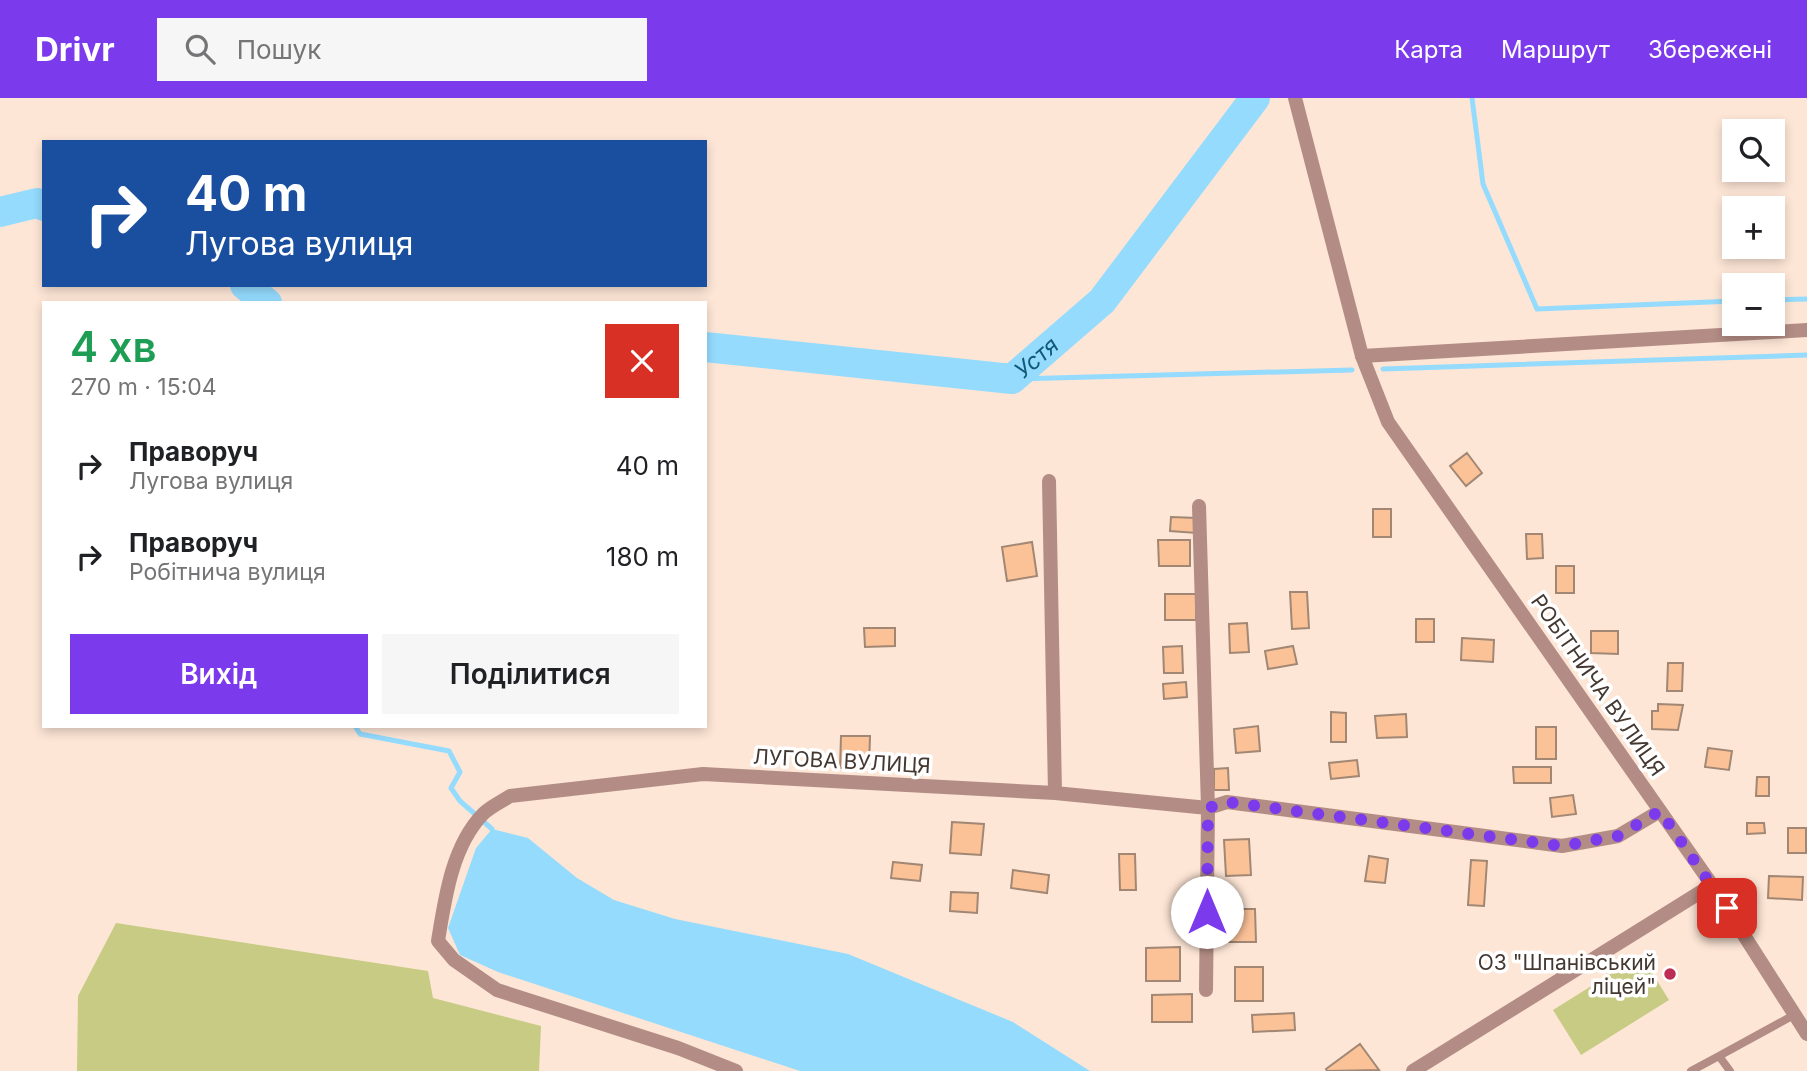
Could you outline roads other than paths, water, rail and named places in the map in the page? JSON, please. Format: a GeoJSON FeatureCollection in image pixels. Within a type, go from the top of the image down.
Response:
{"type":"FeatureCollection","features":[{"type":"Feature","properties":{"kind":"street","name":"РОБІТНИЧА ВУЛИЦЯ"},"geometry":{"type":"LineString","coordinates":[[1295,98],[1362,356],[1388,422],[1712,885],[1807,1034]]}},
{"type":"Feature","properties":{"kind":"street"},"geometry":{"type":"LineString","coordinates":[[1362,356],[1807,330]]}},
{"type":"Feature","properties":{"kind":"street"},"geometry":{"type":"LineString","coordinates":[[1049,481],[1055,793]]}},
{"type":"Feature","properties":{"kind":"street"},"geometry":{"type":"LineString","coordinates":[[1199,506],[1208,808],[1206,990]]}},
{"type":"Feature","properties":{"kind":"street","name":"ЛУГОВА ВУЛИЦЯ"},"geometry":{"type":"LineString","coordinates":[[736,1071],[678,1048],[497,990],[454,960],[438,941],[441,918],[463,841],[484,813],[510,796],[703,774],[1055,793],[1208,808],[1227,802],[1562,846],[1618,836],[1660,811]]}},
{"type":"Feature","properties":{"kind":"street"},"geometry":{"type":"LineString","coordinates":[[1413,1071],[1712,885]]}},
{"type":"Feature","properties":{"kind":"lane"},"geometry":{"type":"LineString","coordinates":[[1691,1071],[1794,1015]]}},
{"type":"Feature","properties":{"kind":"lane"},"geometry":{"type":"LineString","coordinates":[[1719,1056],[1730,1071]]}},
{"type":"Feature","properties":{"kind":"water"},"geometry":{"type":"Polygon","coordinates":[[[492,829],[528,838],[577,878],[614,900],[675,919],[848,954],[1013,1022],[1090,1071],[800,1071],[498,972],[460,955],[448,928],[476,848],[492,829]]]}},
{"type":"Feature","properties":{"kind":"waterway","name":"Устя"},"geometry":{"type":"LineString","coordinates":[[707,347],[1012,379],[1102,301],[1255,98]]}},
{"type":"Feature","properties":{"kind":"waterway"},"geometry":{"type":"LineString","coordinates":[[1472,98],[1483,184],[1537,309],[1722,301]]}},
{"type":"Feature","properties":{"kind":"waterway","name":"Устя"},"geometry":{"type":"LineString","coordinates":[[0,212],[37,203],[42,205]]}},
{"type":"Feature","properties":{"kind":"waterway","name":"Устя"},"geometry":{"type":"LineString","coordinates":[[247,287],[265,301]]}},
{"type":"Feature","properties":{"kind":"waterway"},"geometry":{"type":"LineString","coordinates":[[1785,300],[1807,299]]}},
{"type":"Feature","properties":{"kind":"waterway"},"geometry":{"type":"LineString","coordinates":[[1383,369],[1807,355]]}},
{"type":"Feature","properties":{"kind":"waterway"},"geometry":{"type":"LineString","coordinates":[[1012,379],[1352,370]]}},
{"type":"Feature","properties":{"kind":"waterway"},"geometry":{"type":"LineString","coordinates":[[356,728],[360,734],[449,751],[460,772],[451,788],[460,801],[492,829]]}},
{"type":"Feature","properties":{"kind":"place","name":"ОЗ \"Шпанівський ліцей\""},"geometry":{"type":"Point","coordinates":[1670,974]}}]}
